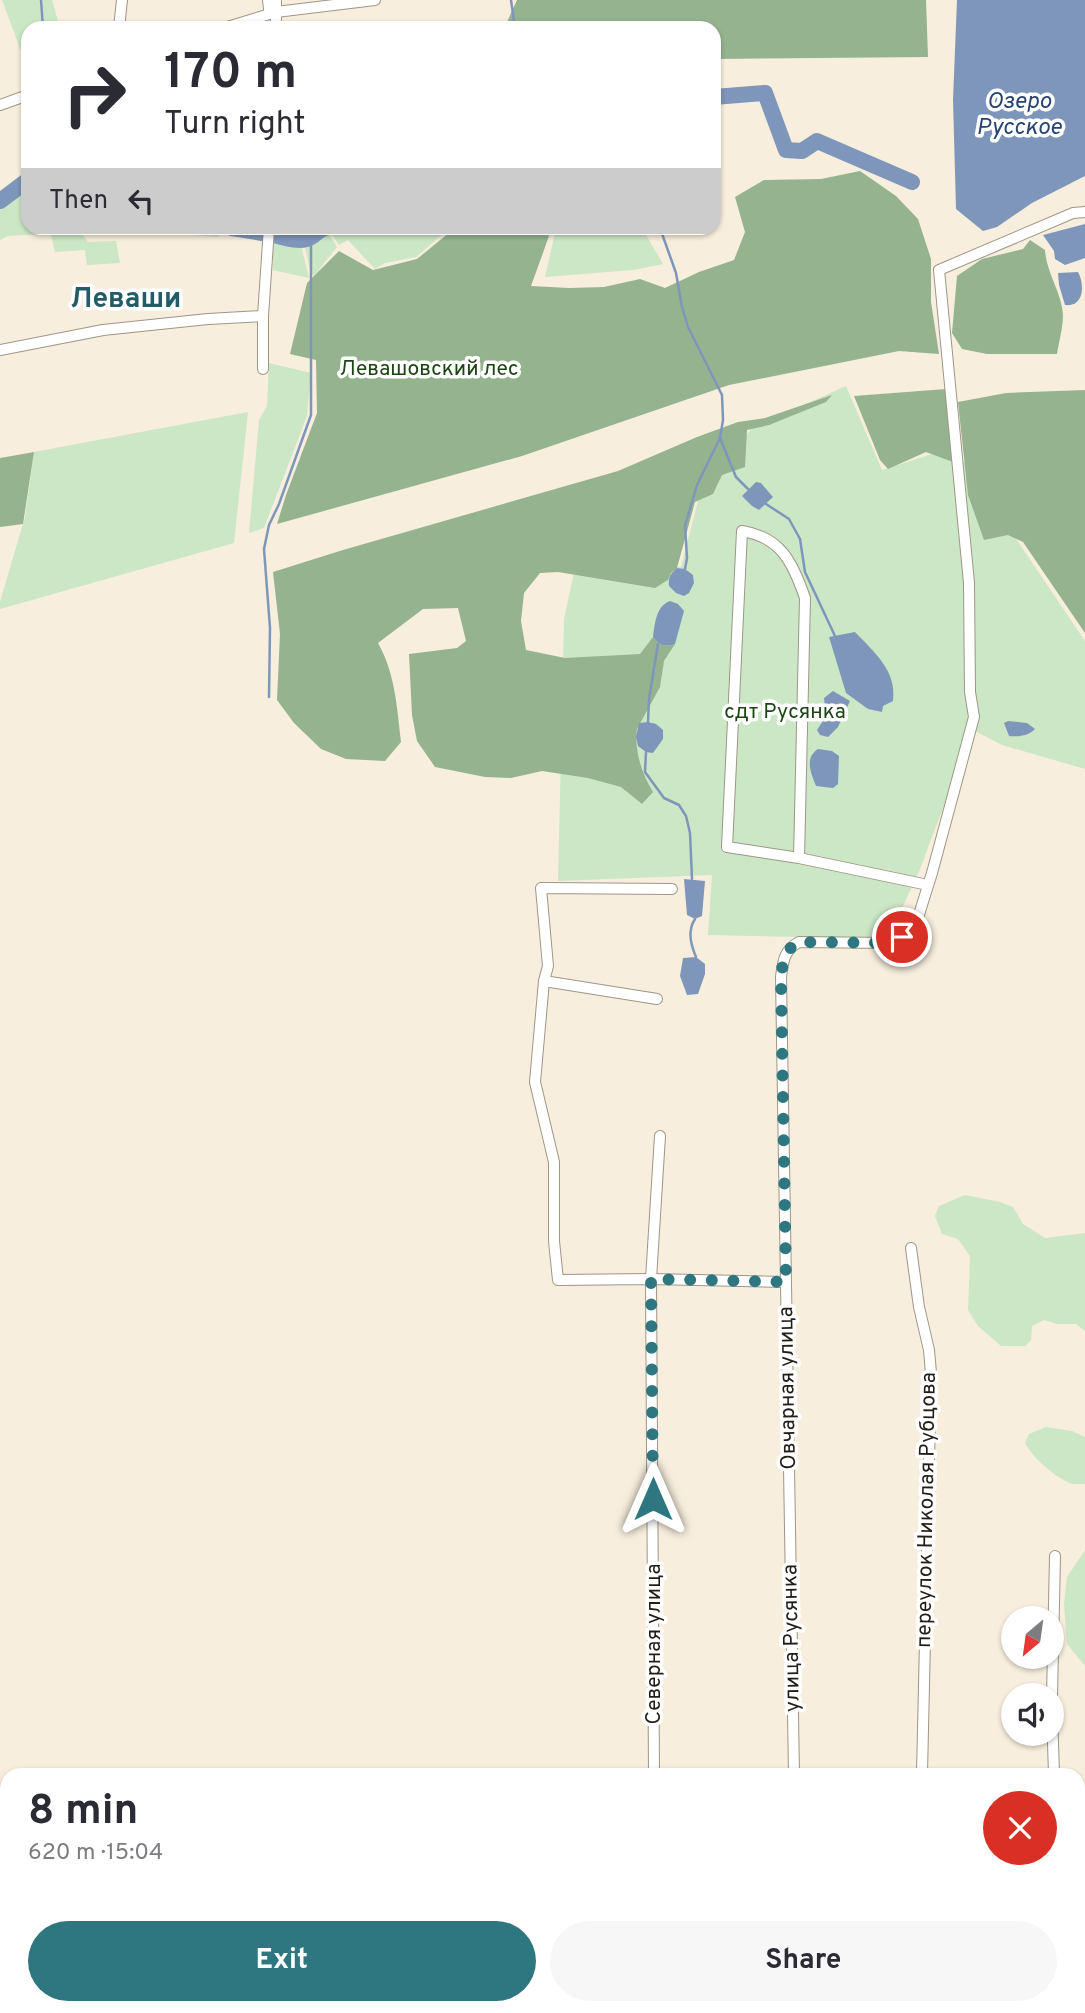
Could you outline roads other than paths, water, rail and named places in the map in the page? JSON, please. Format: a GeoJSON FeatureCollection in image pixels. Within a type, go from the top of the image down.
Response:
{"type":"FeatureCollection","features":[{"type":"Feature","properties":{"kind":"street"},"geometry":{"type":"LineString","coordinates":[[120,21],[122,0]]}},
{"type":"Feature","properties":{"kind":"street"},"geometry":{"type":"LineString","coordinates":[[239,21],[272,5],[375,0]]}},
{"type":"Feature","properties":{"kind":"street"},"geometry":{"type":"LineString","coordinates":[[0,105],[21,98]]}},
{"type":"Feature","properties":{"kind":"street"},"geometry":{"type":"LineString","coordinates":[[799,858],[805,598],[790,562],[775,545],[765,537],[742,531],[727,847],[799,858],[928,885],[974,718],[970,692],[969,583],[939,270],[1073,213],[1085,212]]}},
{"type":"Feature","properties":{"kind":"street"},"geometry":{"type":"LineString","coordinates":[[263,369],[263,316],[269,235]]}},
{"type":"Feature","properties":{"kind":"street"},"geometry":{"type":"LineString","coordinates":[[0,350],[103,330],[208,318],[263,316]]}},
{"type":"Feature","properties":{"kind":"street","name":"Овчарная улица"},"geometry":{"type":"LineString","coordinates":[[790,1502],[781,977],[784,956],[799,942],[887,943],[902,937],[916,924],[928,885]]}},
{"type":"Feature","properties":{"kind":"street"},"geometry":{"type":"LineString","coordinates":[[672,889],[541,888],[548,966],[544,981],[534,1082],[554,1162],[554,1241],[558,1280],[786,1282]]}},
{"type":"Feature","properties":{"kind":"street"},"geometry":{"type":"LineString","coordinates":[[544,981],[657,999]]}},
{"type":"Feature","properties":{"kind":"street","name":"Северная улица"},"geometry":{"type":"LineString","coordinates":[[654,1768],[651,1279],[660,1136]]}},
{"type":"Feature","properties":{"kind":"street","name":"переулок Николая Рубцова"},"geometry":{"type":"LineString","coordinates":[[911,1248],[931,1373],[922,1768]]}},
{"type":"Feature","properties":{"kind":"street","name":"улица Русянка"},"geometry":{"type":"LineString","coordinates":[[790,1502],[794,1768]]}},
{"type":"Feature","properties":{"kind":"street"},"geometry":{"type":"LineString","coordinates":[[1052,1683],[1055,1556]]}},
{"type":"Feature","properties":{"kind":"street"},"geometry":{"type":"LineString","coordinates":[[1053,1746],[1054,1768]]}},
{"type":"Feature","properties":{"kind":"water","name":"Озеро Русское"},"geometry":{"type":"Polygon","coordinates":[[[957,0],[1085,0],[1085,176],[1032,203],[997,227],[983,231],[956,209],[953,100],[957,0]]]}},
{"type":"Feature","properties":{"kind":"water"},"geometry":{"type":"Polygon","coordinates":[[[1085,224],[1085,258],[1065,265],[1055,259],[1054,251],[1043,235],[1085,224]]]}},
{"type":"Feature","properties":{"kind":"water"},"geometry":{"type":"Polygon","coordinates":[[[1078,272],[1082,283],[1081,294],[1076,303],[1065,305],[1058,273],[1078,272]]]}},
{"type":"Feature","properties":{"kind":"water"},"geometry":{"type":"Polygon","coordinates":[[[756,482],[761,483],[773,497],[759,510],[742,496],[756,482]]]}},
{"type":"Feature","properties":{"kind":"water"},"geometry":{"type":"Polygon","coordinates":[[[677,568],[685,569],[693,575],[694,583],[689,593],[684,596],[669,586],[670,576],[677,568]]]}},
{"type":"Feature","properties":{"kind":"water"},"geometry":{"type":"Polygon","coordinates":[[[670,601],[678,604],[684,611],[675,644],[665,645],[653,637],[659,611],[670,601]]]}},
{"type":"Feature","properties":{"kind":"water"},"geometry":{"type":"Polygon","coordinates":[[[855,632],[883,663],[892,681],[893,701],[883,706],[882,712],[868,709],[846,693],[829,637],[855,632]]]}},
{"type":"Feature","properties":{"kind":"water"},"geometry":{"type":"Polygon","coordinates":[[[833,691],[850,701],[838,727],[828,737],[820,735],[817,730],[826,716],[824,698],[833,691]]]}},
{"type":"Feature","properties":{"kind":"water"},"geometry":{"type":"Polygon","coordinates":[[[648,722],[663,730],[663,739],[653,753],[638,746],[636,737],[639,723],[648,722]]]}},
{"type":"Feature","properties":{"kind":"water"},"geometry":{"type":"Polygon","coordinates":[[[1004,723],[1027,723],[1035,729],[1023,736],[1009,736],[1004,723]]]}},
{"type":"Feature","properties":{"kind":"water"},"geometry":{"type":"Polygon","coordinates":[[[818,749],[832,751],[839,756],[838,784],[833,788],[816,786],[814,781],[810,761],[818,749]]]}},
{"type":"Feature","properties":{"kind":"water"},"geometry":{"type":"Polygon","coordinates":[[[684,879],[705,881],[702,916],[695,919],[687,915],[684,879]]]}},
{"type":"Feature","properties":{"kind":"water"},"geometry":{"type":"Polygon","coordinates":[[[696,957],[705,964],[705,974],[698,994],[687,995],[680,976],[683,958],[696,957]]]}},
{"type":"Feature","properties":{"kind":"waterway"},"geometry":{"type":"LineString","coordinates":[[41,0],[42,21]]}},
{"type":"Feature","properties":{"kind":"waterway"},"geometry":{"type":"LineString","coordinates":[[511,0],[514,21]]}},
{"type":"Feature","properties":{"kind":"waterway"},"geometry":{"type":"LineString","coordinates":[[721,96],[765,93],[786,150],[802,151],[817,141],[912,182]]}},
{"type":"Feature","properties":{"kind":"waterway"},"geometry":{"type":"LineString","coordinates":[[0,201],[21,185]]}},
{"type":"Feature","properties":{"kind":"waterway"},"geometry":{"type":"LineString","coordinates":[[275,235],[302,240],[314,235]]}},
{"type":"Feature","properties":{"kind":"waterway"},"geometry":{"type":"LineString","coordinates":[[662,235],[676,273],[688,327],[722,395],[723,420],[720,438],[697,485],[685,526],[685,569]]}},
{"type":"Feature","properties":{"kind":"waterway"},"geometry":{"type":"LineString","coordinates":[[269,697],[270,628],[264,549],[269,525],[311,415],[311,238]]}},
{"type":"Feature","properties":{"kind":"waterway"},"geometry":{"type":"LineString","coordinates":[[720,438],[736,477],[748,489]]}},
{"type":"Feature","properties":{"kind":"waterway"},"geometry":{"type":"LineString","coordinates":[[766,504],[789,519],[800,539],[805,572],[835,636]]}},
{"type":"Feature","properties":{"kind":"waterway"},"geometry":{"type":"LineString","coordinates":[[648,722],[658,644]]}},
{"type":"Feature","properties":{"kind":"waterway"},"geometry":{"type":"LineString","coordinates":[[646,752],[645,772],[664,798],[679,805],[686,816],[690,833],[692,879]]}},
{"type":"Feature","properties":{"kind":"waterway"},"geometry":{"type":"LineString","coordinates":[[695,919],[690,933],[696,957]]}},
{"type":"Feature","properties":{"kind":"district","name":"Леваши"},"geometry":{"type":"Point","coordinates":[126,300]}},
{"type":"Feature","properties":{"kind":"park label","name":"Левашовский лес"},"geometry":{"type":"Point","coordinates":[429,369]}},
{"type":"Feature","properties":{"kind":"park label","name":"сдт Русянка"},"geometry":{"type":"Point","coordinates":[785,712]}}]}
